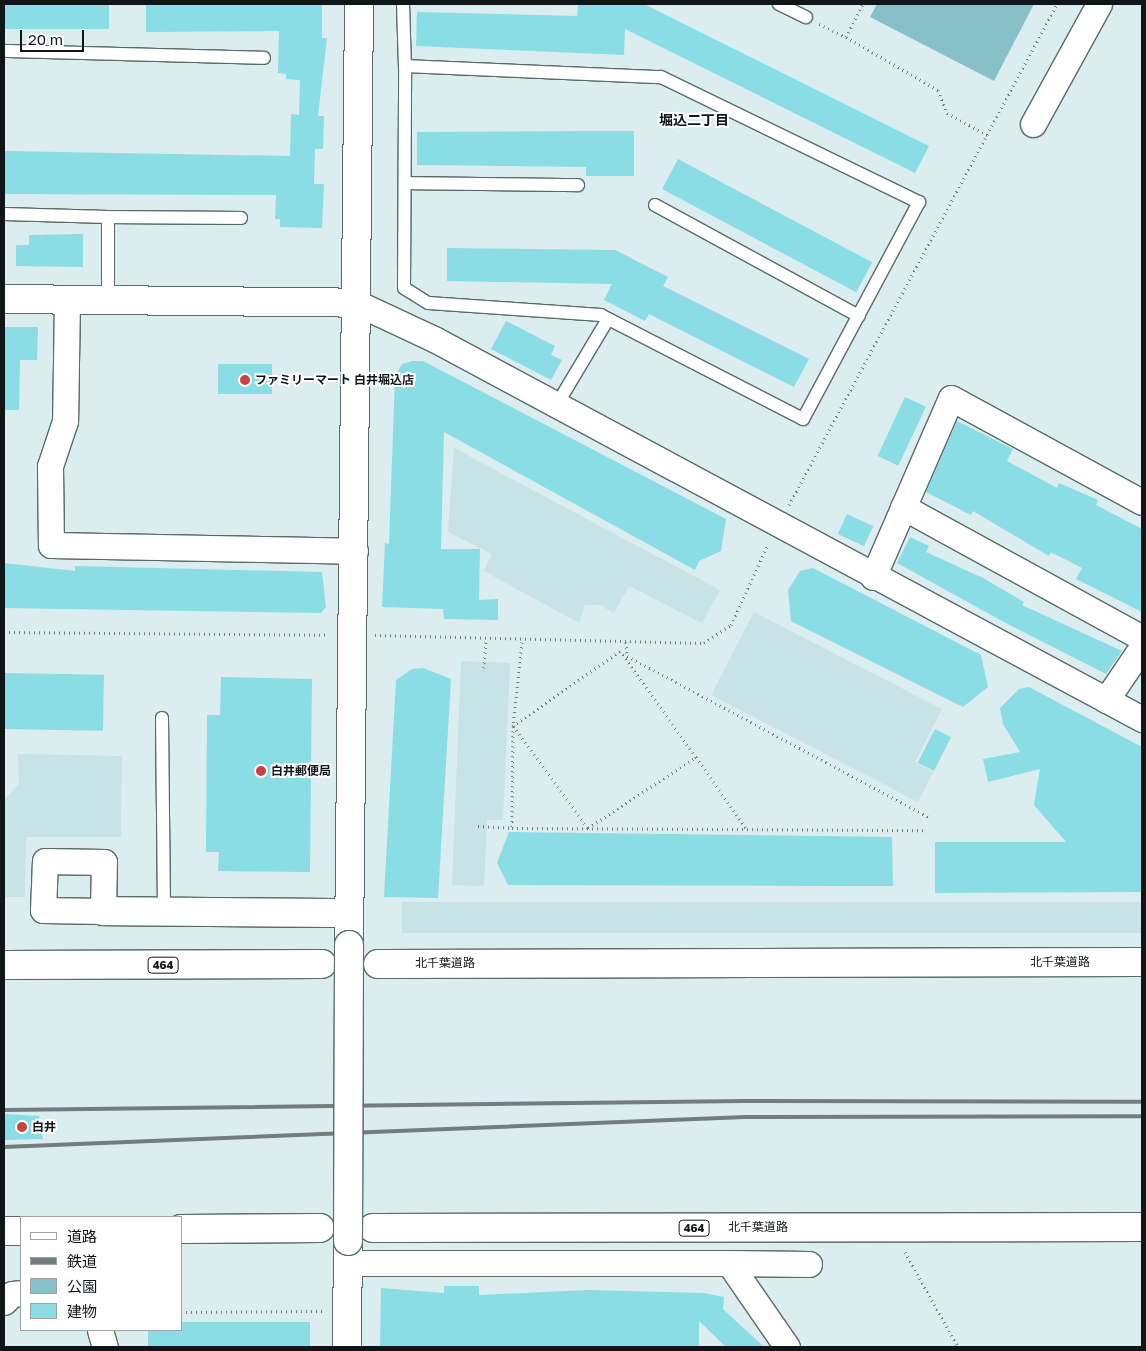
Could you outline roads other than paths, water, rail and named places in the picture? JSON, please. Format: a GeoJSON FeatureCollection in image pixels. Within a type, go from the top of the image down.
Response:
{"type":"FeatureCollection","features":[{"type":"Feature","properties":{"kind":"main road"},"geometry":{"type":"LineString","coordinates":[[346,1347],[359,4]]}},
{"type":"Feature","properties":{"kind":"main road"},"geometry":{"type":"LineString","coordinates":[[4,299],[357,303]]}},
{"type":"Feature","properties":{"kind":"main road"},"geometry":{"type":"LineString","coordinates":[[103,911],[349,913]]}},
{"type":"Feature","properties":{"kind":"main road","name":"北千葉道路"},"geometry":{"type":"LineString","coordinates":[[378,964],[1142,962]]}},
{"type":"Feature","properties":{"kind":"main road","name":"464"},"geometry":{"type":"LineString","coordinates":[[4,965],[322,964]]}},
{"type":"Feature","properties":{"kind":"main road","name":"北千葉道路"},"geometry":{"type":"LineString","coordinates":[[373,1228],[1142,1227]]}},
{"type":"Feature","properties":{"kind":"main road"},"geometry":{"type":"LineString","coordinates":[[182,1229],[320,1228]]}},
{"type":"Feature","properties":{"kind":"main road"},"geometry":{"type":"LineString","coordinates":[[4,1231],[20,1230]]}},
{"type":"Feature","properties":{"kind":"street"},"geometry":{"type":"LineString","coordinates":[[1033,124],[1099,4]]}},
{"type":"Feature","properties":{"kind":"street"},"geometry":{"type":"LineString","coordinates":[[67,300],[65,421],[50,466],[52,545],[355,551]]}},
{"type":"Feature","properties":{"kind":"street"},"geometry":{"type":"LineString","coordinates":[[357,303],[556,406],[1142,719]]}},
{"type":"Feature","properties":{"kind":"street"},"geometry":{"type":"LineString","coordinates":[[873,577],[951,398],[1142,502]]}},
{"type":"Feature","properties":{"kind":"street"},"geometry":{"type":"LineString","coordinates":[[904,507],[1142,638]]}},
{"type":"Feature","properties":{"kind":"street"},"geometry":{"type":"LineString","coordinates":[[1106,700],[1142,647]]}},
{"type":"Feature","properties":{"kind":"street"},"geometry":{"type":"LineString","coordinates":[[348,1252],[809,1264]]}},
{"type":"Feature","properties":{"kind":"street"},"geometry":{"type":"LineString","coordinates":[[729,1263],[784,1346]]}},
{"type":"Feature","properties":{"kind":"street"},"geometry":{"type":"LineString","coordinates":[[4,1302],[12,1294],[20,1293]]}},
{"type":"Feature","properties":{"kind":"street"},"geometry":{"type":"LineString","coordinates":[[100,1331],[106,1347]]}},
{"type":"Feature","properties":{"kind":"lane"},"geometry":{"type":"LineString","coordinates":[[404,4],[404,288],[428,303],[608,319],[803,419],[920,202],[661,77],[405,66]]}},
{"type":"Feature","properties":{"kind":"lane"},"geometry":{"type":"LineString","coordinates":[[780,4],[806,17]]}},
{"type":"Feature","properties":{"kind":"lane"},"geometry":{"type":"LineString","coordinates":[[4,51],[264,58]]}},
{"type":"Feature","properties":{"kind":"lane"},"geometry":{"type":"LineString","coordinates":[[405,183],[578,185]]}},
{"type":"Feature","properties":{"kind":"lane"},"geometry":{"type":"LineString","coordinates":[[655,205],[859,316]]}},
{"type":"Feature","properties":{"kind":"lane"},"geometry":{"type":"LineString","coordinates":[[4,214],[241,218]]}},
{"type":"Feature","properties":{"kind":"lane"},"geometry":{"type":"LineString","coordinates":[[108,217],[108,300]]}},
{"type":"Feature","properties":{"kind":"lane"},"geometry":{"type":"LineString","coordinates":[[556,406],[608,319]]}},
{"type":"Feature","properties":{"kind":"lane"},"geometry":{"type":"LineString","coordinates":[[162,718],[164,912]]}},
{"type":"Feature","properties":{"kind":"railway"},"geometry":{"type":"LineString","coordinates":[[4,1110],[745,1101],[1142,1102]]}},
{"type":"Feature","properties":{"kind":"railway"},"geometry":{"type":"LineString","coordinates":[[4,1147],[745,1117],[1142,1116]]}},
{"type":"Feature","properties":{"kind":"place","name":"ファミリーマート 白井堀込店"},"geometry":{"type":"Point","coordinates":[245,380]}},
{"type":"Feature","properties":{"kind":"place","name":"白井郵便局"},"geometry":{"type":"Point","coordinates":[261,771]}},
{"type":"Feature","properties":{"kind":"place","name":"白井"},"geometry":{"type":"Point","coordinates":[22,1127]}},
{"type":"Feature","properties":{"kind":"district","name":"堀込二丁目"},"geometry":{"type":"Point","coordinates":[694,120]}}]}
